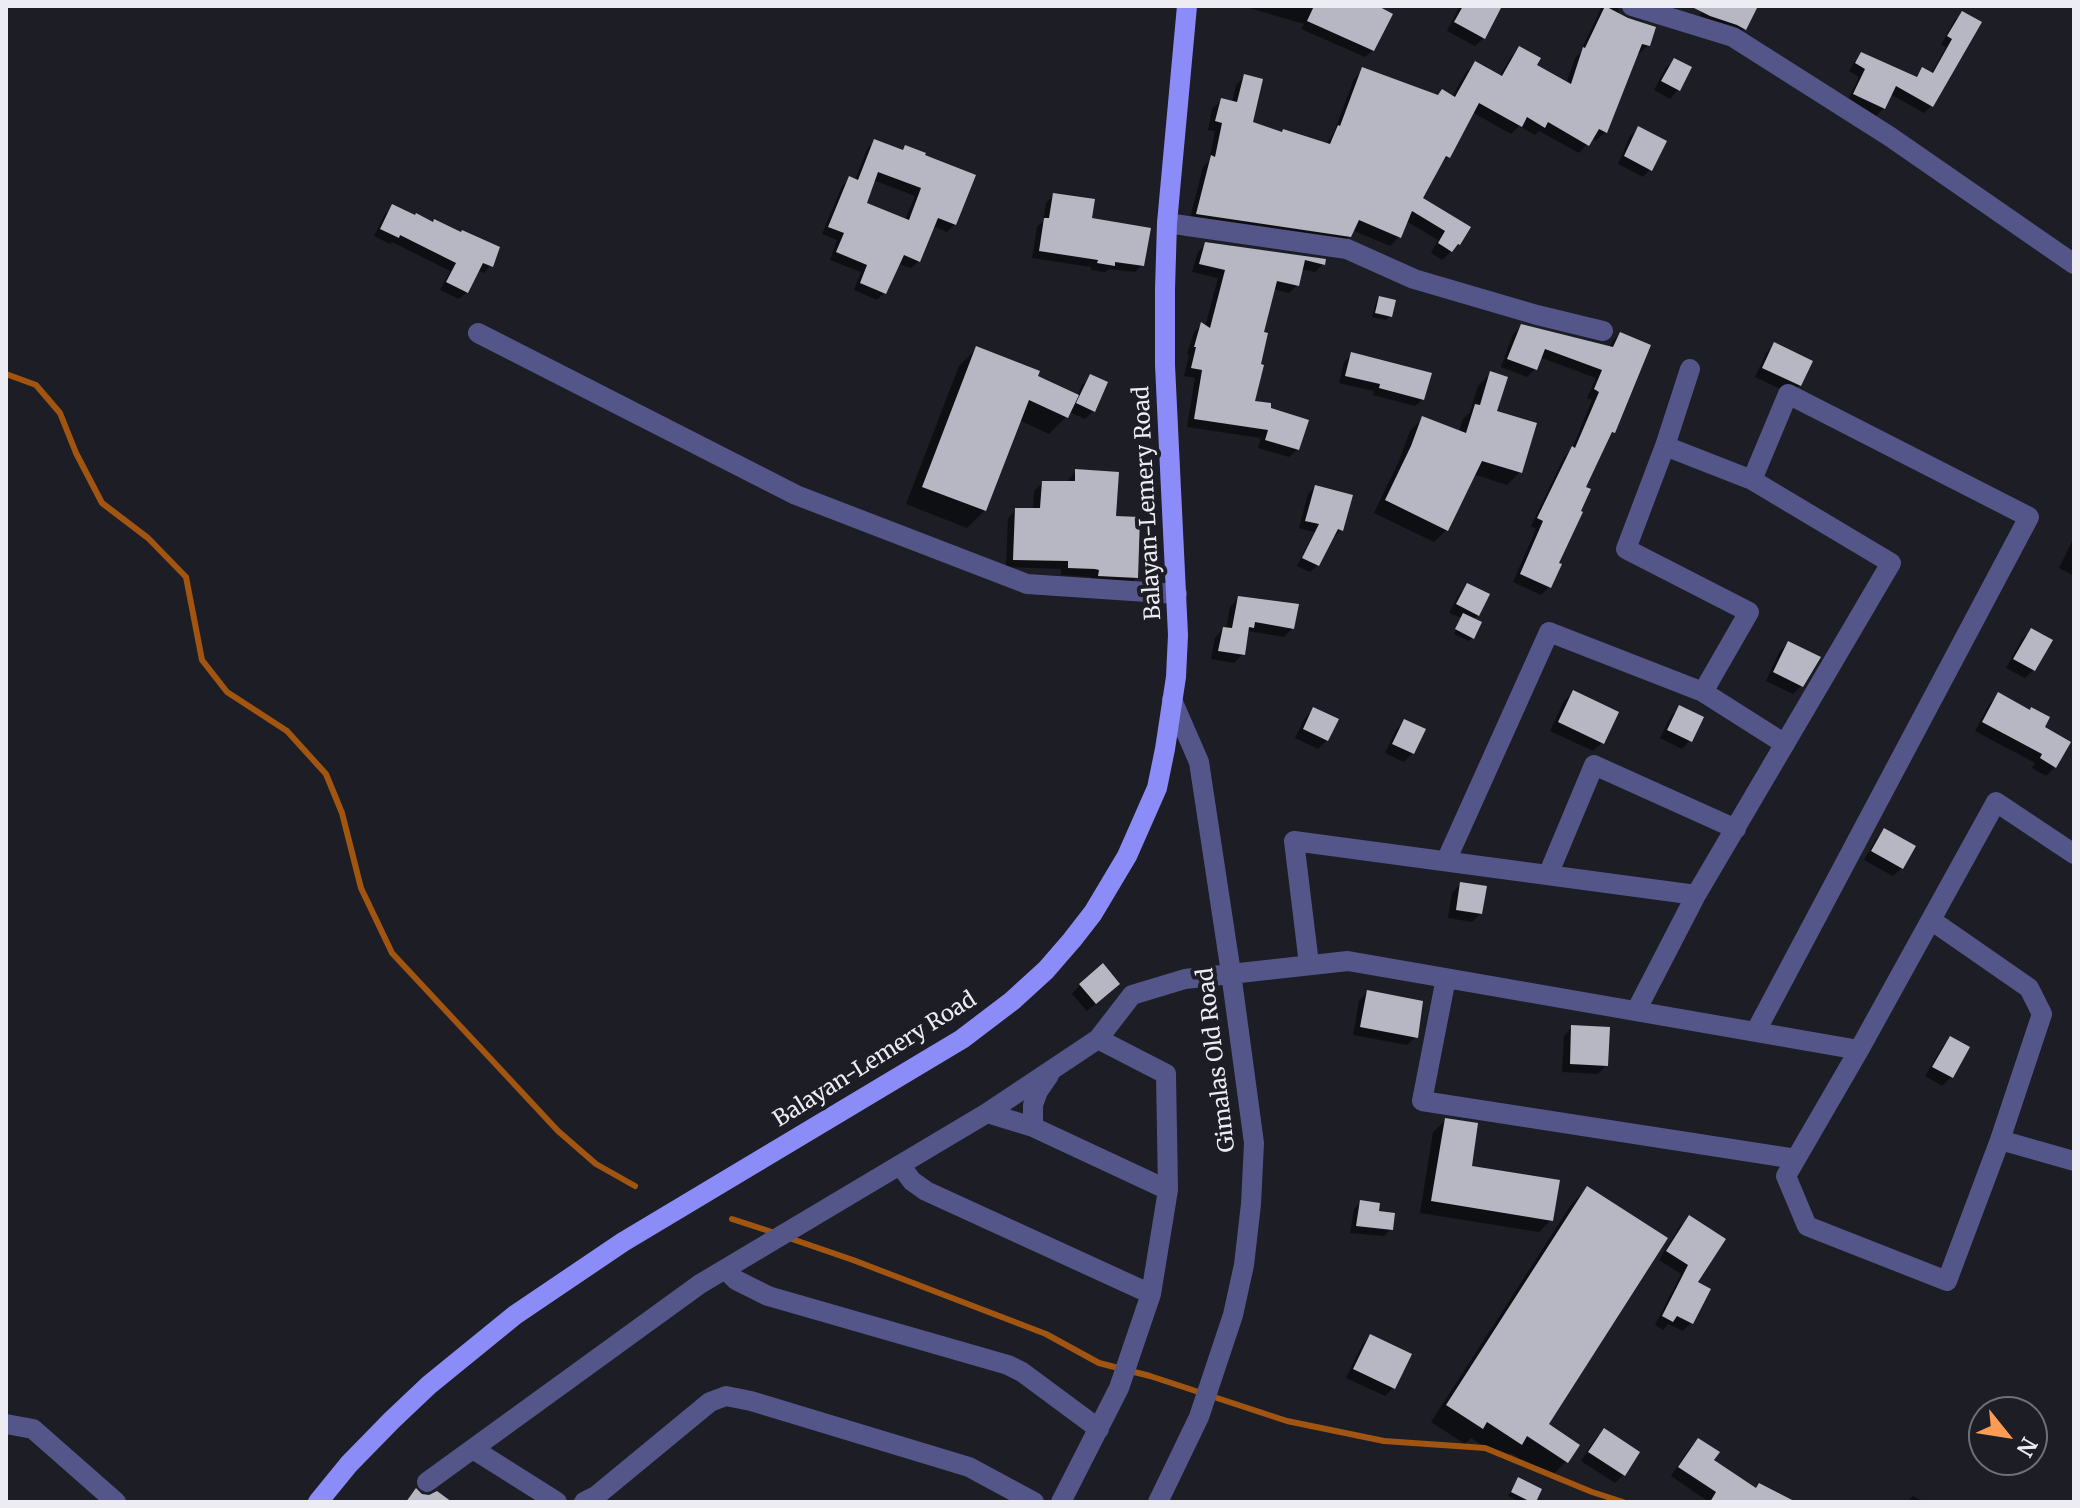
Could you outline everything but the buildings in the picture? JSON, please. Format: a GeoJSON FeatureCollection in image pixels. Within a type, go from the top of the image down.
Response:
{"type":"FeatureCollection","features":[{"type":"Feature","properties":{"kind":"main road","name":"Balayan-Lemery Road"},"geometry":{"type":"LineString","coordinates":[[318,1502],[349,1464],[392,1420],[429,1385],[515,1315],[623,1242],[962,1039],[1012,1001],[1046,970],[1093,913],[1127,856],[1157,788],[1176,677],[1177,594],[1165,365],[1165,289],[1167,223],[1187,6]]}},
{"type":"Feature","properties":{"kind":"street"},"geometry":{"type":"LineString","coordinates":[[1632,6],[1733,37],[1889,136],[2074,264]]}},
{"type":"Feature","properties":{"kind":"street"},"geometry":{"type":"LineString","coordinates":[[1167,223],[1347,249],[1414,279],[1603,331]]}},
{"type":"Feature","properties":{"kind":"street"},"geometry":{"type":"LineString","coordinates":[[478,333],[796,495],[1027,584],[1177,594]]}},
{"type":"Feature","properties":{"kind":"street"},"geometry":{"type":"LineString","coordinates":[[1690,369],[1626,549],[1749,612],[1703,692]]}},
{"type":"Feature","properties":{"kind":"street"},"geometry":{"type":"LineString","coordinates":[[1752,480],[1788,394],[2029,517],[1756,1031]]}},
{"type":"Feature","properties":{"kind":"street"},"geometry":{"type":"LineString","coordinates":[[1636,1011],[1696,895],[1891,563],[1752,480],[1665,446]]}},
{"type":"Feature","properties":{"kind":"street"},"geometry":{"type":"LineString","coordinates":[[1446,861],[1549,632],[1703,692],[1785,744]]}},
{"type":"Feature","properties":{"kind":"street","name":"Gimalas Old Road"},"geometry":{"type":"LineString","coordinates":[[1158,1502],[1199,1417],[1233,1315],[1244,1265],[1254,1143],[1199,762],[1172,700]]}},
{"type":"Feature","properties":{"kind":"street"},"geometry":{"type":"LineString","coordinates":[[1548,875],[1594,765],[1736,829]]}},
{"type":"Feature","properties":{"kind":"street"},"geometry":{"type":"LineString","coordinates":[[1931,920],[2029,988],[2042,1014],[2000,1140],[1947,1281],[1807,1226],[1786,1176],[1996,802],[2074,854]]}},
{"type":"Feature","properties":{"kind":"street"},"geometry":{"type":"LineString","coordinates":[[1309,964],[1294,841],[1696,895]]}},
{"type":"Feature","properties":{"kind":"street"},"geometry":{"type":"LineString","coordinates":[[427,1482],[700,1284],[987,1113],[1098,1039],[1132,995],[1185,979],[1348,961],[1859,1050]]}},
{"type":"Feature","properties":{"kind":"street"},"geometry":{"type":"LineString","coordinates":[[1446,978],[1422,1101],[1796,1159]]}},
{"type":"Feature","properties":{"kind":"street"},"geometry":{"type":"LineString","coordinates":[[1061,1502],[1119,1388],[1151,1294],[1168,1190],[1166,1074],[1098,1039]]}},
{"type":"Feature","properties":{"kind":"street"},"geometry":{"type":"LineString","coordinates":[[1033,1127],[1033,1105],[1038,1091],[1053,1069]]}},
{"type":"Feature","properties":{"kind":"street"},"geometry":{"type":"LineString","coordinates":[[987,1113],[1033,1127],[1168,1190]]}},
{"type":"Feature","properties":{"kind":"street"},"geometry":{"type":"LineString","coordinates":[[2000,1140],[2074,1161]]}},
{"type":"Feature","properties":{"kind":"street"},"geometry":{"type":"LineString","coordinates":[[900,1165],[912,1181],[926,1191],[1151,1294]]}},
{"type":"Feature","properties":{"kind":"street"},"geometry":{"type":"LineString","coordinates":[[725,1269],[736,1280],[768,1296],[1008,1365],[1099,1429]]}},
{"type":"Feature","properties":{"kind":"street"},"geometry":{"type":"LineString","coordinates":[[584,1502],[596,1496],[710,1402],[726,1396],[969,1467],[1034,1502]]}},
{"type":"Feature","properties":{"kind":"street"},"geometry":{"type":"LineString","coordinates":[[6,1424],[33,1429],[116,1502]]}},
{"type":"Feature","properties":{"kind":"street"},"geometry":{"type":"LineString","coordinates":[[473,1449],[557,1502]]}},
{"type":"Feature","properties":{"kind":"waterway"},"geometry":{"type":"LineString","coordinates":[[6,374],[36,385],[60,413],[76,453],[102,503],[148,538],[186,577],[202,660],[227,692],[287,731],[326,774],[342,813],[361,888],[392,953],[558,1131],[596,1164],[635,1186]]}},
{"type":"Feature","properties":{"kind":"waterway"},"geometry":{"type":"LineString","coordinates":[[732,1219],[775,1233]]}},
{"type":"Feature","properties":{"kind":"waterway"},"geometry":{"type":"LineString","coordinates":[[789,1238],[1046,1334],[1099,1363],[1150,1376],[1287,1421],[1384,1441],[1485,1448],[1623,1502]]}}]}
